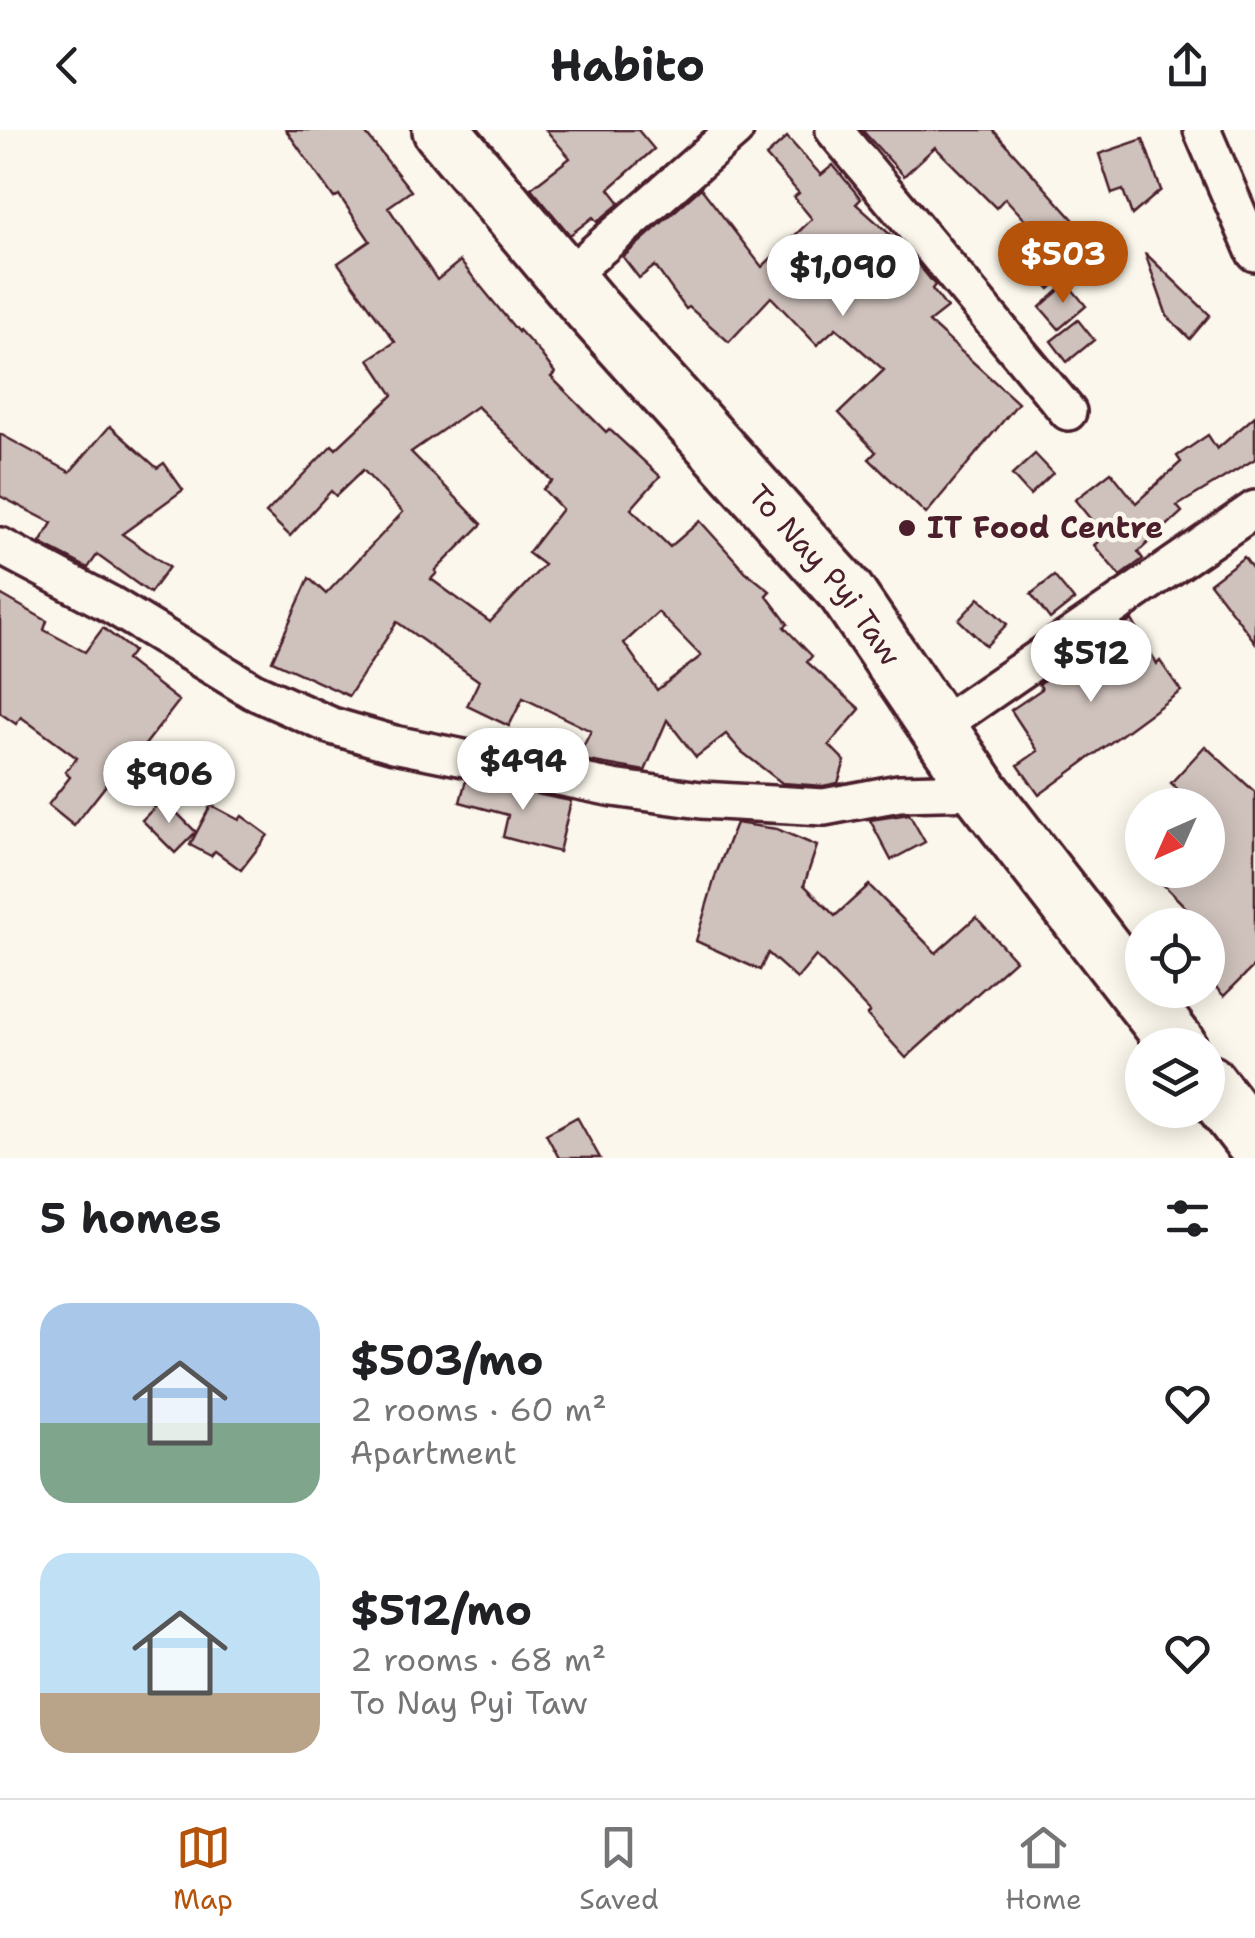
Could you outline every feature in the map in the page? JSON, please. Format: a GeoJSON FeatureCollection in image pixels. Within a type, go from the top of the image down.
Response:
{"type":"FeatureCollection","features":[{"type":"Feature","properties":{"kind":"main road","name":"To Nay Pyi Taw"},"geometry":{"type":"LineString","coordinates":[[441,130],[566,278],[846,592],[981,791],[1165,1028]]}},
{"type":"Feature","properties":{"kind":"main road"},"geometry":{"type":"LineString","coordinates":[[1225,1105],[1255,1144]]}},
{"type":"Feature","properties":{"kind":"street"},"geometry":{"type":"LineString","coordinates":[[566,278],[735,130]]}},
{"type":"Feature","properties":{"kind":"street"},"geometry":{"type":"LineString","coordinates":[[834,130],[1068,412]]}},
{"type":"Feature","properties":{"kind":"street"},"geometry":{"type":"LineString","coordinates":[[1202,130],[1255,253]]}},
{"type":"Feature","properties":{"kind":"street"},"geometry":{"type":"LineString","coordinates":[[939,727],[1255,508]]}},
{"type":"Feature","properties":{"kind":"street"},"geometry":{"type":"LineString","coordinates":[[0,546],[110,604],[253,691],[332,726],[394,744],[613,788],[702,800],[824,807],[899,792],[981,791]]}},
{"type":"Feature","properties":{"kind":"building"},"geometry":{"type":"Polygon","coordinates":[[[286,130],[363,130],[411,191],[388,207],[437,280],[460,261],[541,354],[555,373],[551,377],[606,432],[609,429],[660,476],[631,509],[670,547],[700,521],[746,572],[770,591],[766,595],[788,624],[784,627],[812,656],[807,662],[860,709],[829,745],[845,761],[838,783],[782,783],[742,752],[726,734],[696,757],[667,720],[645,771],[577,759],[591,731],[523,698],[509,726],[467,706],[479,681],[397,622],[349,696],[272,661],[309,578],[326,594],[403,512],[363,470],[336,496],[331,491],[290,536],[266,513],[332,445],[336,449],[393,395],[369,359],[395,342],[338,263],[370,241],[339,195],[334,198],[286,130]],[[477,406],[411,452],[482,524],[431,579],[490,622],[544,565],[528,553],[562,509],[543,489],[552,481],[477,406]],[[658,612],[624,643],[657,690],[701,656],[658,612]]]}},
{"type":"Feature","properties":{"kind":"building"},"geometry":{"type":"Polygon","coordinates":[[[546,130],[638,130],[654,149],[609,189],[620,203],[597,222],[593,217],[570,235],[531,188],[570,158],[546,130]]]}},
{"type":"Feature","properties":{"kind":"building"},"geometry":{"type":"Polygon","coordinates":[[[862,130],[993,130],[1097,246],[1050,289],[1027,264],[1048,245],[1005,198],[996,208],[935,147],[904,176],[862,130]]]}},
{"type":"Feature","properties":{"kind":"building"},"geometry":{"type":"Polygon","coordinates":[[[787,137],[821,175],[833,165],[861,199],[856,204],[903,246],[935,285],[932,289],[947,308],[929,322],[1018,403],[926,514],[869,459],[876,452],[839,413],[884,370],[836,328],[817,345],[771,297],[729,342],[689,307],[686,309],[655,266],[639,278],[623,257],[701,188],[762,267],[812,219],[794,197],[799,193],[766,156],[787,137]]]}},
{"type":"Feature","properties":{"kind":"building"},"geometry":{"type":"Polygon","coordinates":[[[1143,139],[1161,190],[1132,215],[1123,190],[1112,194],[1099,154],[1143,139]]]}},
{"type":"Feature","properties":{"kind":"building"},"geometry":{"type":"Polygon","coordinates":[[[1145,253],[1210,315],[1190,339],[1167,316],[1145,253]]]}},
{"type":"Feature","properties":{"kind":"building"},"geometry":{"type":"Polygon","coordinates":[[[1067,283],[1086,306],[1059,329],[1040,307],[1067,283]]]}},
{"type":"Feature","properties":{"kind":"building"},"geometry":{"type":"Polygon","coordinates":[[[1078,320],[1094,340],[1067,362],[1051,341],[1078,320]]]}},
{"type":"Feature","properties":{"kind":"building"},"geometry":{"type":"Polygon","coordinates":[[[1255,416],[1255,459],[1177,506],[1182,512],[1138,552],[1143,559],[1120,576],[1094,545],[1105,537],[1075,500],[1111,472],[1136,503],[1181,462],[1177,456],[1208,435],[1217,449],[1255,416]]]}},
{"type":"Feature","properties":{"kind":"building"},"geometry":{"type":"Polygon","coordinates":[[[110,426],[157,468],[164,463],[183,490],[122,534],[169,567],[150,593],[97,555],[88,568],[40,543],[52,523],[0,496],[0,434],[70,472],[110,426]]]}},
{"type":"Feature","properties":{"kind":"building"},"geometry":{"type":"Polygon","coordinates":[[[1035,454],[1053,473],[1030,495],[1012,475],[1035,454]]]}},
{"type":"Feature","properties":{"kind":"building"},"geometry":{"type":"Polygon","coordinates":[[[1244,557],[1255,572],[1255,642],[1210,583],[1244,557]]]}},
{"type":"Feature","properties":{"kind":"building"},"geometry":{"type":"Polygon","coordinates":[[[1054,576],[1074,600],[1050,619],[1031,594],[1054,576]]]}},
{"type":"Feature","properties":{"kind":"building"},"geometry":{"type":"Polygon","coordinates":[[[0,594],[47,621],[44,630],[85,652],[103,628],[133,651],[126,660],[179,701],[140,756],[119,780],[114,775],[74,826],[48,805],[70,777],[65,772],[77,758],[21,717],[16,724],[0,713],[0,594]]]}},
{"type":"Feature","properties":{"kind":"building"},"geometry":{"type":"Polygon","coordinates":[[[979,598],[1007,624],[986,646],[959,620],[979,598]]]}},
{"type":"Feature","properties":{"kind":"building"},"geometry":{"type":"Polygon","coordinates":[[[1132,620],[1157,664],[1160,661],[1181,691],[1039,795],[1018,765],[1038,751],[1011,710],[1042,689],[1039,684],[1132,620]]]}},
{"type":"Feature","properties":{"kind":"building"},"geometry":{"type":"Polygon","coordinates":[[[1205,746],[1255,792],[1255,965],[1225,995],[1225,908],[1186,908],[1167,888],[1225,888],[1225,788],[1176,788],[1171,783],[1205,746]]]}},
{"type":"Feature","properties":{"kind":"building"},"geometry":{"type":"Polygon","coordinates":[[[466,780],[571,801],[559,852],[503,837],[508,815],[460,802],[466,780]]]}},
{"type":"Feature","properties":{"kind":"building"},"geometry":{"type":"Polygon","coordinates":[[[163,799],[196,832],[175,853],[142,820],[163,799]]]}},
{"type":"Feature","properties":{"kind":"building"},"geometry":{"type":"Polygon","coordinates":[[[211,805],[239,820],[242,816],[268,835],[241,870],[215,851],[211,856],[190,845],[211,805]]]}},
{"type":"Feature","properties":{"kind":"building"},"geometry":{"type":"Polygon","coordinates":[[[909,814],[925,842],[891,860],[870,820],[909,814]]]}},
{"type":"Feature","properties":{"kind":"building"},"geometry":{"type":"Polygon","coordinates":[[[736,823],[777,829],[817,846],[804,885],[835,916],[869,885],[936,953],[976,917],[1015,960],[906,1058],[867,1015],[870,1012],[816,956],[797,979],[768,953],[760,970],[696,941],[736,823]]]}},
{"type":"Feature","properties":{"kind":"building"},"geometry":{"type":"Polygon","coordinates":[[[577,1117],[600,1158],[559,1158],[546,1134],[577,1117]]]}},
{"type":"Feature","properties":{"kind":"place","name":"IT Food Centre"},"geometry":{"type":"Point","coordinates":[907,528]}}]}
